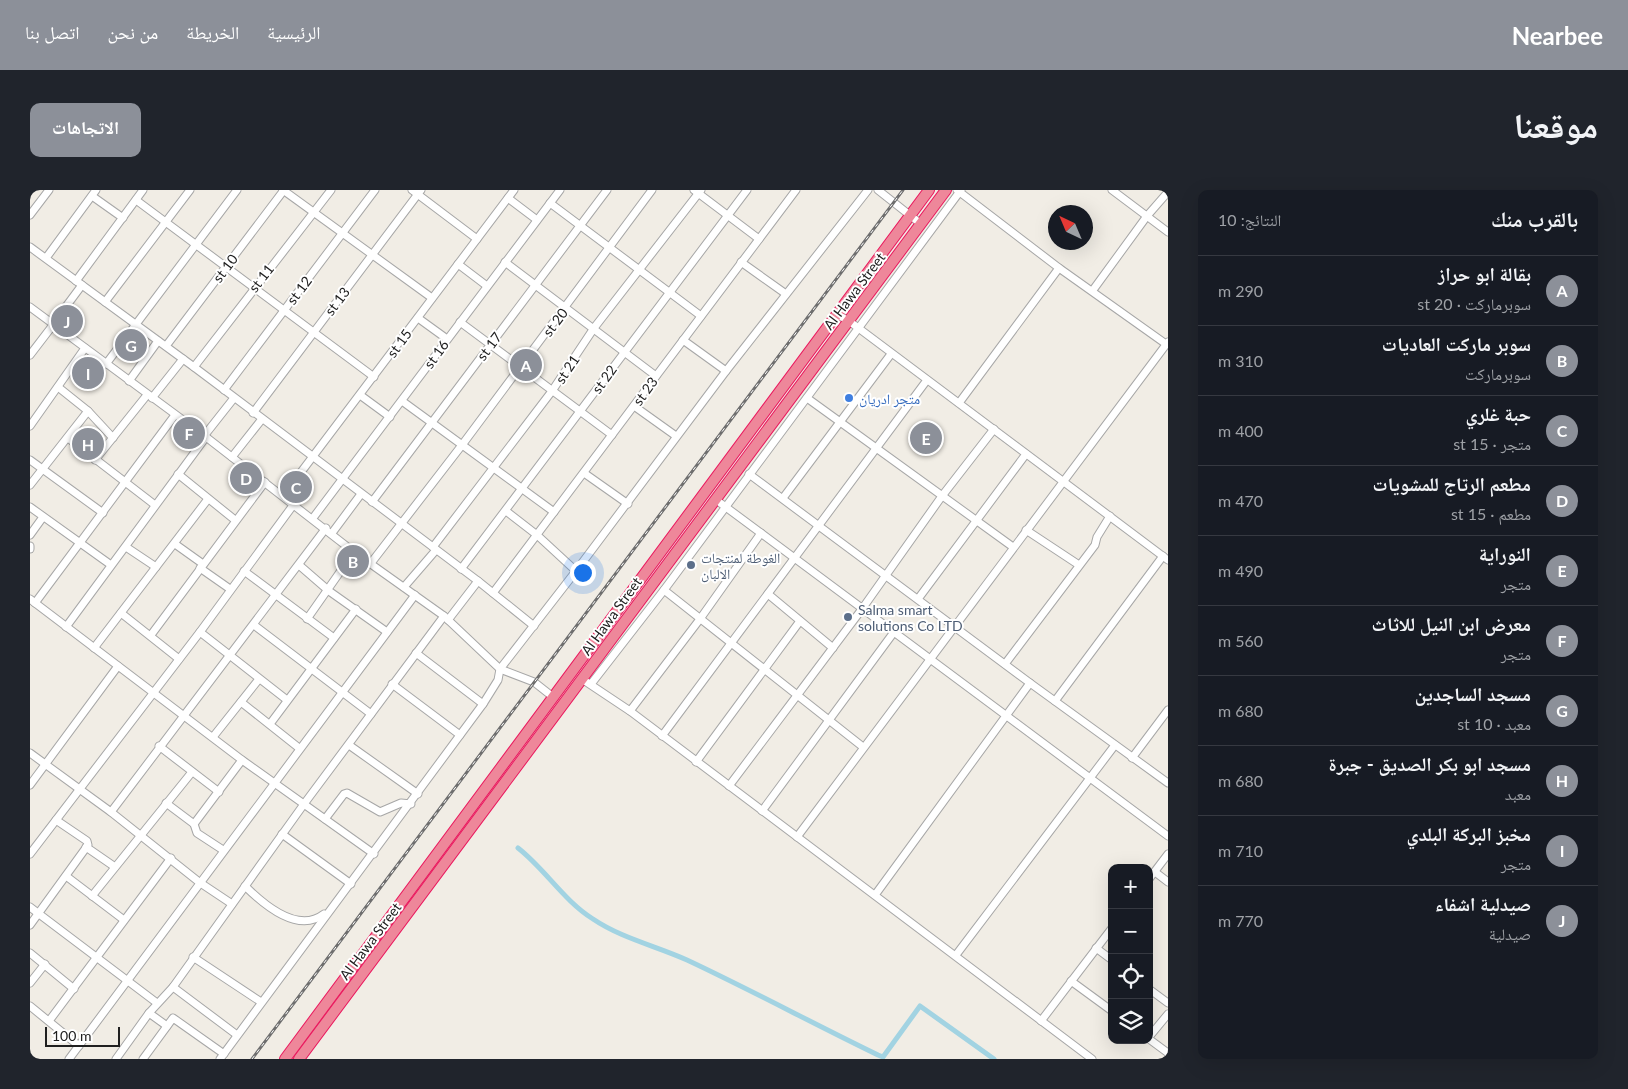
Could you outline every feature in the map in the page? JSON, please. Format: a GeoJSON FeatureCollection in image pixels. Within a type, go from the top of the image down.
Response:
{"type":"FeatureCollection","features":[{"type":"Feature","properties":{"kind":"highway","name":"Al Hawa Street"},"geometry":{"type":"LineString","coordinates":[[285,1059],[930,190]]}},
{"type":"Feature","properties":{"kind":"highway","name":"Al Hawa Street"},"geometry":{"type":"LineString","coordinates":[[299,1059],[587,682],[715,499],[946,190]]}},
{"type":"Feature","properties":{"kind":"street"},"geometry":{"type":"LineString","coordinates":[[30,215],[49,190]]}},
{"type":"Feature","properties":{"kind":"street"},"geometry":{"type":"LineString","coordinates":[[30,355],[53,325],[79,283],[143,190]]}},
{"type":"Feature","properties":{"kind":"street"},"geometry":{"type":"LineString","coordinates":[[105,302],[190,190]]}},
{"type":"Feature","properties":{"kind":"street"},"geometry":{"type":"LineString","coordinates":[[106,364],[238,190]]}},
{"type":"Feature","properties":{"kind":"street"},"geometry":{"type":"LineString","coordinates":[[284,190],[432,298]]}},
{"type":"Feature","properties":{"kind":"street","name":"st 10"},"geometry":{"type":"LineString","coordinates":[[166,346],[284,190]]}},
{"type":"Feature","properties":{"kind":"street","name":"st 11"},"geometry":{"type":"LineString","coordinates":[[194,367],[253,288],[331,190]]}},
{"type":"Feature","properties":{"kind":"street","name":"st 12"},"geometry":{"type":"LineString","coordinates":[[224,390],[375,190]]}},
{"type":"Feature","properties":{"kind":"street","name":"st 15"},"geometry":{"type":"LineString","coordinates":[[283,496],[514,190]]}},
{"type":"Feature","properties":{"kind":"street","name":"st 16"},"geometry":{"type":"LineString","coordinates":[[312,518],[560,190]]}},
{"type":"Feature","properties":{"kind":"street","name":"st 17"},"geometry":{"type":"LineString","coordinates":[[372,502],[606,190]]}},
{"type":"Feature","properties":{"kind":"street","name":"st 20"},"geometry":{"type":"LineString","coordinates":[[370,563],[462,445],[652,190]]}},
{"type":"Feature","properties":{"kind":"street","name":"st 22"},"geometry":{"type":"LineString","coordinates":[[461,569],[747,190]]}},
{"type":"Feature","properties":{"kind":"street","name":"st 23"},"geometry":{"type":"LineString","coordinates":[[493,593],[796,190]]}},
{"type":"Feature","properties":{"kind":"street"},"geometry":{"type":"LineString","coordinates":[[145,1058],[173,1018],[222,1057],[261,1002],[352,884],[483,704],[498,680],[500,669],[628,504],[676,436],[868,190]]}},
{"type":"Feature","properties":{"kind":"street"},"geometry":{"type":"LineString","coordinates":[[878,190],[921,224]]}},
{"type":"Feature","properties":{"kind":"street"},"geometry":{"type":"LineString","coordinates":[[1112,190],[1120,193],[1168,232]]}},
{"type":"Feature","properties":{"kind":"street"},"geometry":{"type":"LineString","coordinates":[[698,191],[759,239]]}},
{"type":"Feature","properties":{"kind":"street","name":"st 21"},"geometry":{"type":"LineString","coordinates":[[404,587],[552,391],[594,328],[698,191]]}},
{"type":"Feature","properties":{"kind":"street"},"geometry":{"type":"LineString","coordinates":[[797,837],[1012,547],[1167,343],[1060,268],[959,191],[664,590],[587,682],[630,711],[696,762],[729,786],[762,811],[875,895],[956,955],[1092,1059]]}},
{"type":"Feature","properties":{"kind":"street"},"geometry":{"type":"LineString","coordinates":[[417,192],[477,239]]}},
{"type":"Feature","properties":{"kind":"street","name":"st 13"},"geometry":{"type":"LineString","coordinates":[[253,413],[417,192]]}},
{"type":"Feature","properties":{"kind":"street"},"geometry":{"type":"LineString","coordinates":[[1093,290],[1147,216],[1168,192]]}},
{"type":"Feature","properties":{"kind":"street"},"geometry":{"type":"LineString","coordinates":[[46,258],[94,193],[123,218]]}},
{"type":"Feature","properties":{"kind":"street"},"geometry":{"type":"LineString","coordinates":[[508,198],[537,220]]}},
{"type":"Feature","properties":{"kind":"street"},"geometry":{"type":"LineString","coordinates":[[136,200],[374,377]]}},
{"type":"Feature","properties":{"kind":"street"},"geometry":{"type":"LineString","coordinates":[[550,203],[701,316]]}},
{"type":"Feature","properties":{"kind":"street"},"geometry":{"type":"LineString","coordinates":[[30,247],[194,367],[478,581],[534,626]]}},
{"type":"Feature","properties":{"kind":"street"},"geometry":{"type":"LineString","coordinates":[[505,262],[656,376]]}},
{"type":"Feature","properties":{"kind":"street"},"geometry":{"type":"LineString","coordinates":[[741,262],[786,294]]}},
{"type":"Feature","properties":{"kind":"street"},"geometry":{"type":"LineString","coordinates":[[458,264],[487,286]]}},
{"type":"Feature","properties":{"kind":"street"},"geometry":{"type":"LineString","coordinates":[[959,403],[1060,268]]}},
{"type":"Feature","properties":{"kind":"street"},"geometry":{"type":"LineString","coordinates":[[30,307],[175,416],[205,436],[354,552],[446,618],[500,669],[534,682],[553,697]]}},
{"type":"Feature","properties":{"kind":"street"},"geometry":{"type":"LineString","coordinates":[[838,315],[849,321],[1165,558],[1055,701]]}},
{"type":"Feature","properties":{"kind":"street"},"geometry":{"type":"LineString","coordinates":[[418,318],[447,339]]}},
{"type":"Feature","properties":{"kind":"street"},"geometry":{"type":"LineString","coordinates":[[460,322],[612,434]]}},
{"type":"Feature","properties":{"kind":"street"},"geometry":{"type":"LineString","coordinates":[[683,340],[726,371]]}},
{"type":"Feature","properties":{"kind":"street"},"geometry":{"type":"LineString","coordinates":[[129,381],[158,341]]}},
{"type":"Feature","properties":{"kind":"street"},"geometry":{"type":"LineString","coordinates":[[30,426],[85,348]]}},
{"type":"Feature","properties":{"kind":"street"},"geometry":{"type":"LineString","coordinates":[[783,498],[892,354]]}},
{"type":"Feature","properties":{"kind":"street"},"geometry":{"type":"LineString","coordinates":[[96,460],[183,359]]}},
{"type":"Feature","properties":{"kind":"street"},"geometry":{"type":"LineString","coordinates":[[662,736],[927,380]]}},
{"type":"Feature","properties":{"kind":"street"},"geometry":{"type":"LineString","coordinates":[[58,387],[88,411],[113,438]]}},
{"type":"Feature","properties":{"kind":"street"},"geometry":{"type":"LineString","coordinates":[[360,395],[390,417]]}},
{"type":"Feature","properties":{"kind":"street"},"geometry":{"type":"LineString","coordinates":[[66,627],[234,398]]}},
{"type":"Feature","properties":{"kind":"street"},"geometry":{"type":"LineString","coordinates":[[807,398],[1012,547]]}},
{"type":"Feature","properties":{"kind":"street"},"geometry":{"type":"LineString","coordinates":[[402,400],[554,512]]}},
{"type":"Feature","properties":{"kind":"street"},"geometry":{"type":"LineString","coordinates":[[634,406],[676,436]]}},
{"type":"Feature","properties":{"kind":"street"},"geometry":{"type":"LineString","coordinates":[[30,485],[88,411]]}},
{"type":"Feature","properties":{"kind":"street"},"geometry":{"type":"LineString","coordinates":[[175,416],[33,601],[213,736],[242,760],[374,854]]}},
{"type":"Feature","properties":{"kind":"street"},"geometry":{"type":"LineString","coordinates":[[232,457],[262,420]]}},
{"type":"Feature","properties":{"kind":"street"},"geometry":{"type":"LineString","coordinates":[[729,786],[862,609],[942,496],[994,429]]}},
{"type":"Feature","properties":{"kind":"street"},"geometry":{"type":"LineString","coordinates":[[68,438],[155,505]]}},
{"type":"Feature","properties":{"kind":"street"},"geometry":{"type":"LineString","coordinates":[[918,600],[1026,454]]}},
{"type":"Feature","properties":{"kind":"street"},"geometry":{"type":"LineString","coordinates":[[30,460],[102,513]]}},
{"type":"Feature","properties":{"kind":"street"},"geometry":{"type":"LineString","coordinates":[[584,473],[628,504]]}},
{"type":"Feature","properties":{"kind":"street"},"geometry":{"type":"LineString","coordinates":[[178,474],[235,520]]}},
{"type":"Feature","properties":{"kind":"street"},"geometry":{"type":"LineString","coordinates":[[750,474],[954,627],[1168,783]]}},
{"type":"Feature","properties":{"kind":"street"},"geometry":{"type":"LineString","coordinates":[[151,635],[265,482]]}},
{"type":"Feature","properties":{"kind":"street"},"geometry":{"type":"LineString","coordinates":[[111,812],[299,565],[361,494]]}},
{"type":"Feature","properties":{"kind":"street"},"geometry":{"type":"LineString","coordinates":[[94,648],[208,499]]}},
{"type":"Feature","properties":{"kind":"street"},"geometry":{"type":"LineString","coordinates":[[715,499],[1168,836]]}},
{"type":"Feature","properties":{"kind":"street"},"geometry":{"type":"LineString","coordinates":[[30,854],[200,632],[294,504]]}},
{"type":"Feature","properties":{"kind":"street"},"geometry":{"type":"LineString","coordinates":[[30,507],[111,565]]}},
{"type":"Feature","properties":{"kind":"street"},"geometry":{"type":"LineString","coordinates":[[506,511],[537,535],[576,571]]}},
{"type":"Feature","properties":{"kind":"street"},"geometry":{"type":"LineString","coordinates":[[1005,664],[1095,545],[1097,537],[1110,516]]}},
{"type":"Feature","properties":{"kind":"street"},"geometry":{"type":"LineString","coordinates":[[30,535],[43,517]]}},
{"type":"Feature","properties":{"kind":"street"},"geometry":{"type":"LineString","coordinates":[[1026,530],[1079,565]]}},
{"type":"Feature","properties":{"kind":"street"},"geometry":{"type":"LineString","coordinates":[[630,711],[700,619],[761,533]]}},
{"type":"Feature","properties":{"kind":"street"},"geometry":{"type":"LineString","coordinates":[[175,544],[230,589]]}},
{"type":"Feature","properties":{"kind":"street"},"geometry":{"type":"LineString","coordinates":[[126,547],[156,567]]}},
{"type":"Feature","properties":{"kind":"street"},"geometry":{"type":"LineString","coordinates":[[307,619],[354,552]]}},
{"type":"Feature","properties":{"kind":"street"},"geometry":{"type":"LineString","coordinates":[[299,565],[327,589],[387,632]]}},
{"type":"Feature","properties":{"kind":"street"},"geometry":{"type":"LineString","coordinates":[[244,571],[334,638]]}},
{"type":"Feature","properties":{"kind":"street"},"geometry":{"type":"LineString","coordinates":[[116,1059],[157,1004],[173,987],[392,684],[478,581]]}},
{"type":"Feature","properties":{"kind":"street"},"geometry":{"type":"LineString","coordinates":[[664,590],[863,747]]}},
{"type":"Feature","properties":{"kind":"street"},"geometry":{"type":"LineString","coordinates":[[768,594],[833,648]]}},
{"type":"Feature","properties":{"kind":"street"},"geometry":{"type":"LineString","coordinates":[[69,1059],[273,782],[415,595]]}},
{"type":"Feature","properties":{"kind":"street"},"geometry":{"type":"LineString","coordinates":[[270,724],[356,609]]}},
{"type":"Feature","properties":{"kind":"street"},"geometry":{"type":"LineString","coordinates":[[121,613],[179,659]]}},
{"type":"Feature","properties":{"kind":"street"},"geometry":{"type":"LineString","coordinates":[[696,762],[800,621]]}},
{"type":"Feature","properties":{"kind":"street"},"geometry":{"type":"LineString","coordinates":[[254,625],[371,714]]}},
{"type":"Feature","properties":{"kind":"street"},"geometry":{"type":"LineString","coordinates":[[200,632],[287,700]]}},
{"type":"Feature","properties":{"kind":"street"},"geometry":{"type":"LineString","coordinates":[[762,811],[894,632]]}},
{"type":"Feature","properties":{"kind":"street"},"geometry":{"type":"LineString","coordinates":[[416,653],[483,704]]}},
{"type":"Feature","properties":{"kind":"street"},"geometry":{"type":"LineString","coordinates":[[30,785],[118,666]]}},
{"type":"Feature","properties":{"kind":"street"},"geometry":{"type":"LineString","coordinates":[[213,736],[259,679]]}},
{"type":"Feature","properties":{"kind":"street"},"geometry":{"type":"LineString","coordinates":[[875,895],[1030,683]]}},
{"type":"Feature","properties":{"kind":"street"},"geometry":{"type":"LineString","coordinates":[[392,684],[460,735]]}},
{"type":"Feature","properties":{"kind":"street"},"geometry":{"type":"LineString","coordinates":[[241,702],[299,748]]}},
{"type":"Feature","properties":{"kind":"street"},"geometry":{"type":"LineString","coordinates":[[1132,758],[1168,710]]}},
{"type":"Feature","properties":{"kind":"street"},"geometry":{"type":"LineString","coordinates":[[349,745],[418,794]]}},
{"type":"Feature","properties":{"kind":"street"},"geometry":{"type":"LineString","coordinates":[[956,955],[1115,745]]}},
{"type":"Feature","properties":{"kind":"street"},"geometry":{"type":"LineString","coordinates":[[160,746],[219,792]]}},
{"type":"Feature","properties":{"kind":"street"},"geometry":{"type":"LineString","coordinates":[[30,753],[111,812],[200,882],[232,904]]}},
{"type":"Feature","properties":{"kind":"street"},"geometry":{"type":"LineString","coordinates":[[194,824],[242,760]]}},
{"type":"Feature","properties":{"kind":"street"},"geometry":{"type":"LineString","coordinates":[[92,896],[192,772]]}},
{"type":"Feature","properties":{"kind":"street"},"geometry":{"type":"LineString","coordinates":[[326,819],[347,793],[380,812],[401,803],[410,804]]}},
{"type":"Feature","properties":{"kind":"street"},"geometry":{"type":"LineString","coordinates":[[166,803],[194,824],[197,833],[224,850]]}},
{"type":"Feature","properties":{"kind":"street"},"geometry":{"type":"LineString","coordinates":[[30,925],[86,847],[87,841],[56,820]]}},
{"type":"Feature","properties":{"kind":"street"},"geometry":{"type":"LineString","coordinates":[[282,834],[352,884]]}},
{"type":"Feature","properties":{"kind":"street"},"geometry":{"type":"LineString","coordinates":[[86,847],[115,867]]}},
{"type":"Feature","properties":{"kind":"street"},"geometry":{"type":"LineString","coordinates":[[1168,854],[1154,872],[1168,882]]}},
{"type":"Feature","properties":{"kind":"street"},"geometry":{"type":"LineString","coordinates":[[49,1021],[171,858]]}},
{"type":"Feature","properties":{"kind":"street"},"geometry":{"type":"LineString","coordinates":[[66,876],[124,920]]}},
{"type":"Feature","properties":{"kind":"street"},"geometry":{"type":"LineString","coordinates":[[246,886],[268,907],[297,920],[311,922],[330,911]]}},
{"type":"Feature","properties":{"kind":"street"},"geometry":{"type":"LineString","coordinates":[[30,907],[98,956],[157,1004]]}},
{"type":"Feature","properties":{"kind":"street"},"geometry":{"type":"LineString","coordinates":[[1041,1021],[1108,933]]}},
{"type":"Feature","properties":{"kind":"street"},"geometry":{"type":"LineString","coordinates":[[1096,948],[1108,957]]}},
{"type":"Feature","properties":{"kind":"street"},"geometry":{"type":"LineString","coordinates":[[30,953],[74,989]]}},
{"type":"Feature","properties":{"kind":"street"},"geometry":{"type":"LineString","coordinates":[[193,957],[261,1002]]}},
{"type":"Feature","properties":{"kind":"street"},"geometry":{"type":"LineString","coordinates":[[30,983],[45,964]]}},
{"type":"Feature","properties":{"kind":"street"},"geometry":{"type":"LineString","coordinates":[[1071,981],[1108,1008]]}},
{"type":"Feature","properties":{"kind":"street"},"geometry":{"type":"LineString","coordinates":[[173,987],[237,1035]]}},
{"type":"Feature","properties":{"kind":"street"},"geometry":{"type":"LineString","coordinates":[[1153,992],[1168,1003]]}},
{"type":"Feature","properties":{"kind":"street"},"geometry":{"type":"LineString","coordinates":[[30,1006],[79,1046]]}},
{"type":"Feature","properties":{"kind":"street"},"geometry":{"type":"LineString","coordinates":[[150,1013],[167,1026]]}},
{"type":"Feature","properties":{"kind":"street"},"geometry":{"type":"LineString","coordinates":[[1153,1033],[1168,1014]]}},
{"type":"Feature","properties":{"kind":"street"},"geometry":{"type":"LineString","coordinates":[[1153,1041],[1168,1053]]}},
{"type":"Feature","properties":{"kind":"waterway"},"geometry":{"type":"LineString","coordinates":[[518,848],[573,903],[604,926],[687,960],[878,1055],[883,1057],[920,1006],[994,1059]]}},
{"type":"Feature","properties":{"kind":"railway"},"geometry":{"type":"LineString","coordinates":[[252,1059],[903,190]]}},
{"type":"Feature","properties":{"kind":"place","name":"صيدلية اشفاء"},"geometry":{"type":"Point","coordinates":[67,321]}},
{"type":"Feature","properties":{"kind":"place","name":"مسجد الساجدين"},"geometry":{"type":"Point","coordinates":[131,345]}},
{"type":"Feature","properties":{"kind":"place","name":"بقالة ابو حراز"},"geometry":{"type":"Point","coordinates":[526,365]}},
{"type":"Feature","properties":{"kind":"place","name":"مخبز البركة البلدي"},"geometry":{"type":"Point","coordinates":[88,373]}},
{"type":"Feature","properties":{"kind":"place","name":"متجر ادريان"},"geometry":{"type":"Point","coordinates":[849,398]}},
{"type":"Feature","properties":{"kind":"place","name":"معرض ابن النيل للاثاث"},"geometry":{"type":"Point","coordinates":[189,433]}},
{"type":"Feature","properties":{"kind":"place","name":"النوراية"},"geometry":{"type":"Point","coordinates":[926,438]}},
{"type":"Feature","properties":{"kind":"place","name":"مسجد ابو بكر الصديق - جبرة"},"geometry":{"type":"Point","coordinates":[88,444]}},
{"type":"Feature","properties":{"kind":"place","name":"مطعم الرتاج للمشويات"},"geometry":{"type":"Point","coordinates":[246,478]}},
{"type":"Feature","properties":{"kind":"place","name":"حبة غلري"},"geometry":{"type":"Point","coordinates":[296,487]}},
{"type":"Feature","properties":{"kind":"place","name":"سوبر ماركت العاديات"},"geometry":{"type":"Point","coordinates":[353,561]}},
{"type":"Feature","properties":{"kind":"place","name":"الغوطة لمنتجات الالبان"},"geometry":{"type":"Point","coordinates":[691,565]}},
{"type":"Feature","properties":{"kind":"place","name":"Salma smart solutions Co LTD"},"geometry":{"type":"Point","coordinates":[848,617]}}]}
